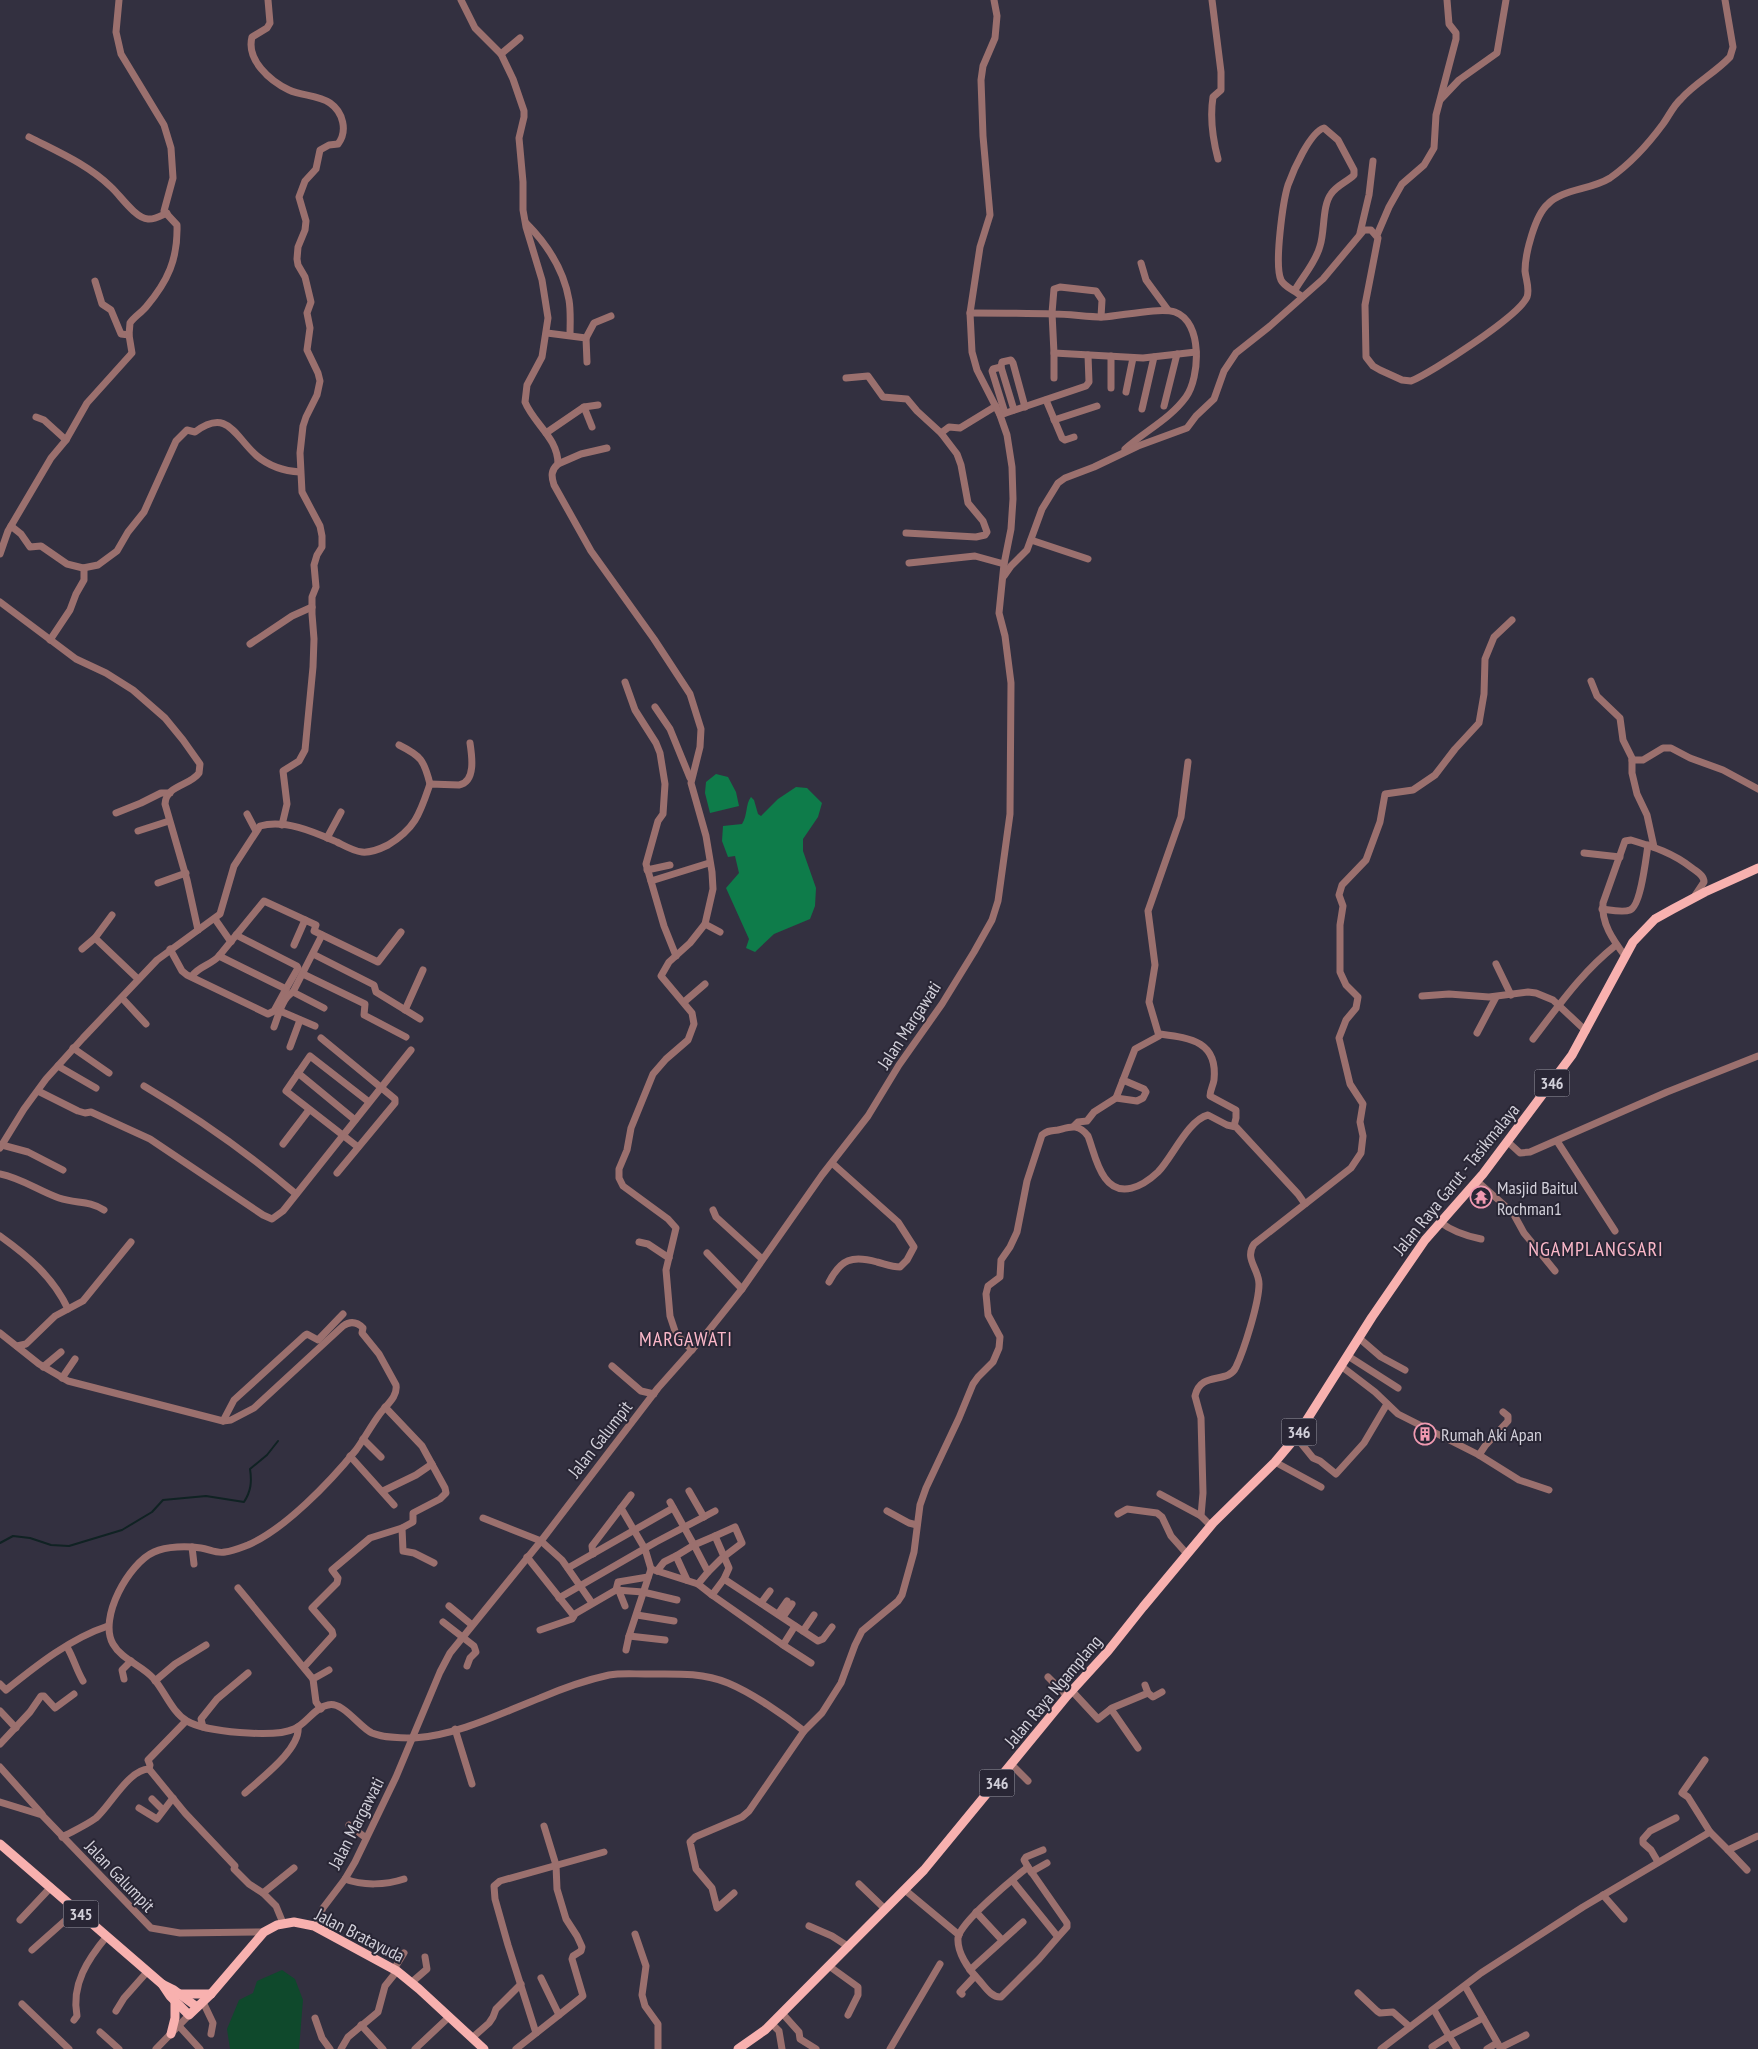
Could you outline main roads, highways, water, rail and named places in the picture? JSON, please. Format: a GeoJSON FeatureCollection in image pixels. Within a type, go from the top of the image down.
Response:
{"type":"FeatureCollection","features":[{"type":"Feature","properties":{"kind":"main road","name":"Jalan Raya Garut - Tasikmalaya"},"geometry":{"type":"LineString","coordinates":[[1361,1334],[1417,1251],[1440,1222],[1478,1181],[1572,1056],[1632,942],[1655,919],[1694,897],[1758,868]]}},
{"type":"Feature","properties":{"kind":"main road","name":"Jalan Raya Ngamplang"},"geometry":{"type":"LineString","coordinates":[[738,2049],[757,2037],[768,2027],[905,1890],[958,1831],[1213,1523],[1275,1462],[1296,1437],[1361,1334]]}},
{"type":"Feature","properties":{"kind":"main road","name":"345"},"geometry":{"type":"LineString","coordinates":[[0,1844],[177,1997],[200,2005]]}},
{"type":"Feature","properties":{"kind":"main road","name":"Jalan Bratayuda"},"geometry":{"type":"LineString","coordinates":[[177,1997],[189,2015],[211,1994],[264,1932],[283,1923],[294,1922],[314,1926],[395,1970],[412,1982],[484,2049]]}},
{"type":"Feature","properties":{"kind":"main road"},"geometry":{"type":"LineString","coordinates":[[171,2034],[177,1997],[211,1994]]}},
{"type":"Feature","properties":{"kind":"waterway"},"geometry":{"type":"LineString","coordinates":[[0,1543],[13,1536],[30,1538],[51,1545],[69,1546],[122,1530],[152,1512],[163,1500],[206,1496],[244,1502],[250,1486],[250,1469],[267,1455],[278,1441]]}},
{"type":"Feature","properties":{"kind":"place","name":"Masjid Baitul Rochman1"},"geometry":{"type":"Point","coordinates":[1481,1197]}},
{"type":"Feature","properties":{"kind":"place","name":"Rumah Aki Apan"},"geometry":{"type":"Point","coordinates":[1425,1434]}},
{"type":"Feature","properties":{"kind":"district","name":"NGAMPLANGSARI"},"geometry":{"type":"Point","coordinates":[1596,1249]}},
{"type":"Feature","properties":{"kind":"district","name":"MARGAWATI"},"geometry":{"type":"Point","coordinates":[686,1339]}}]}
